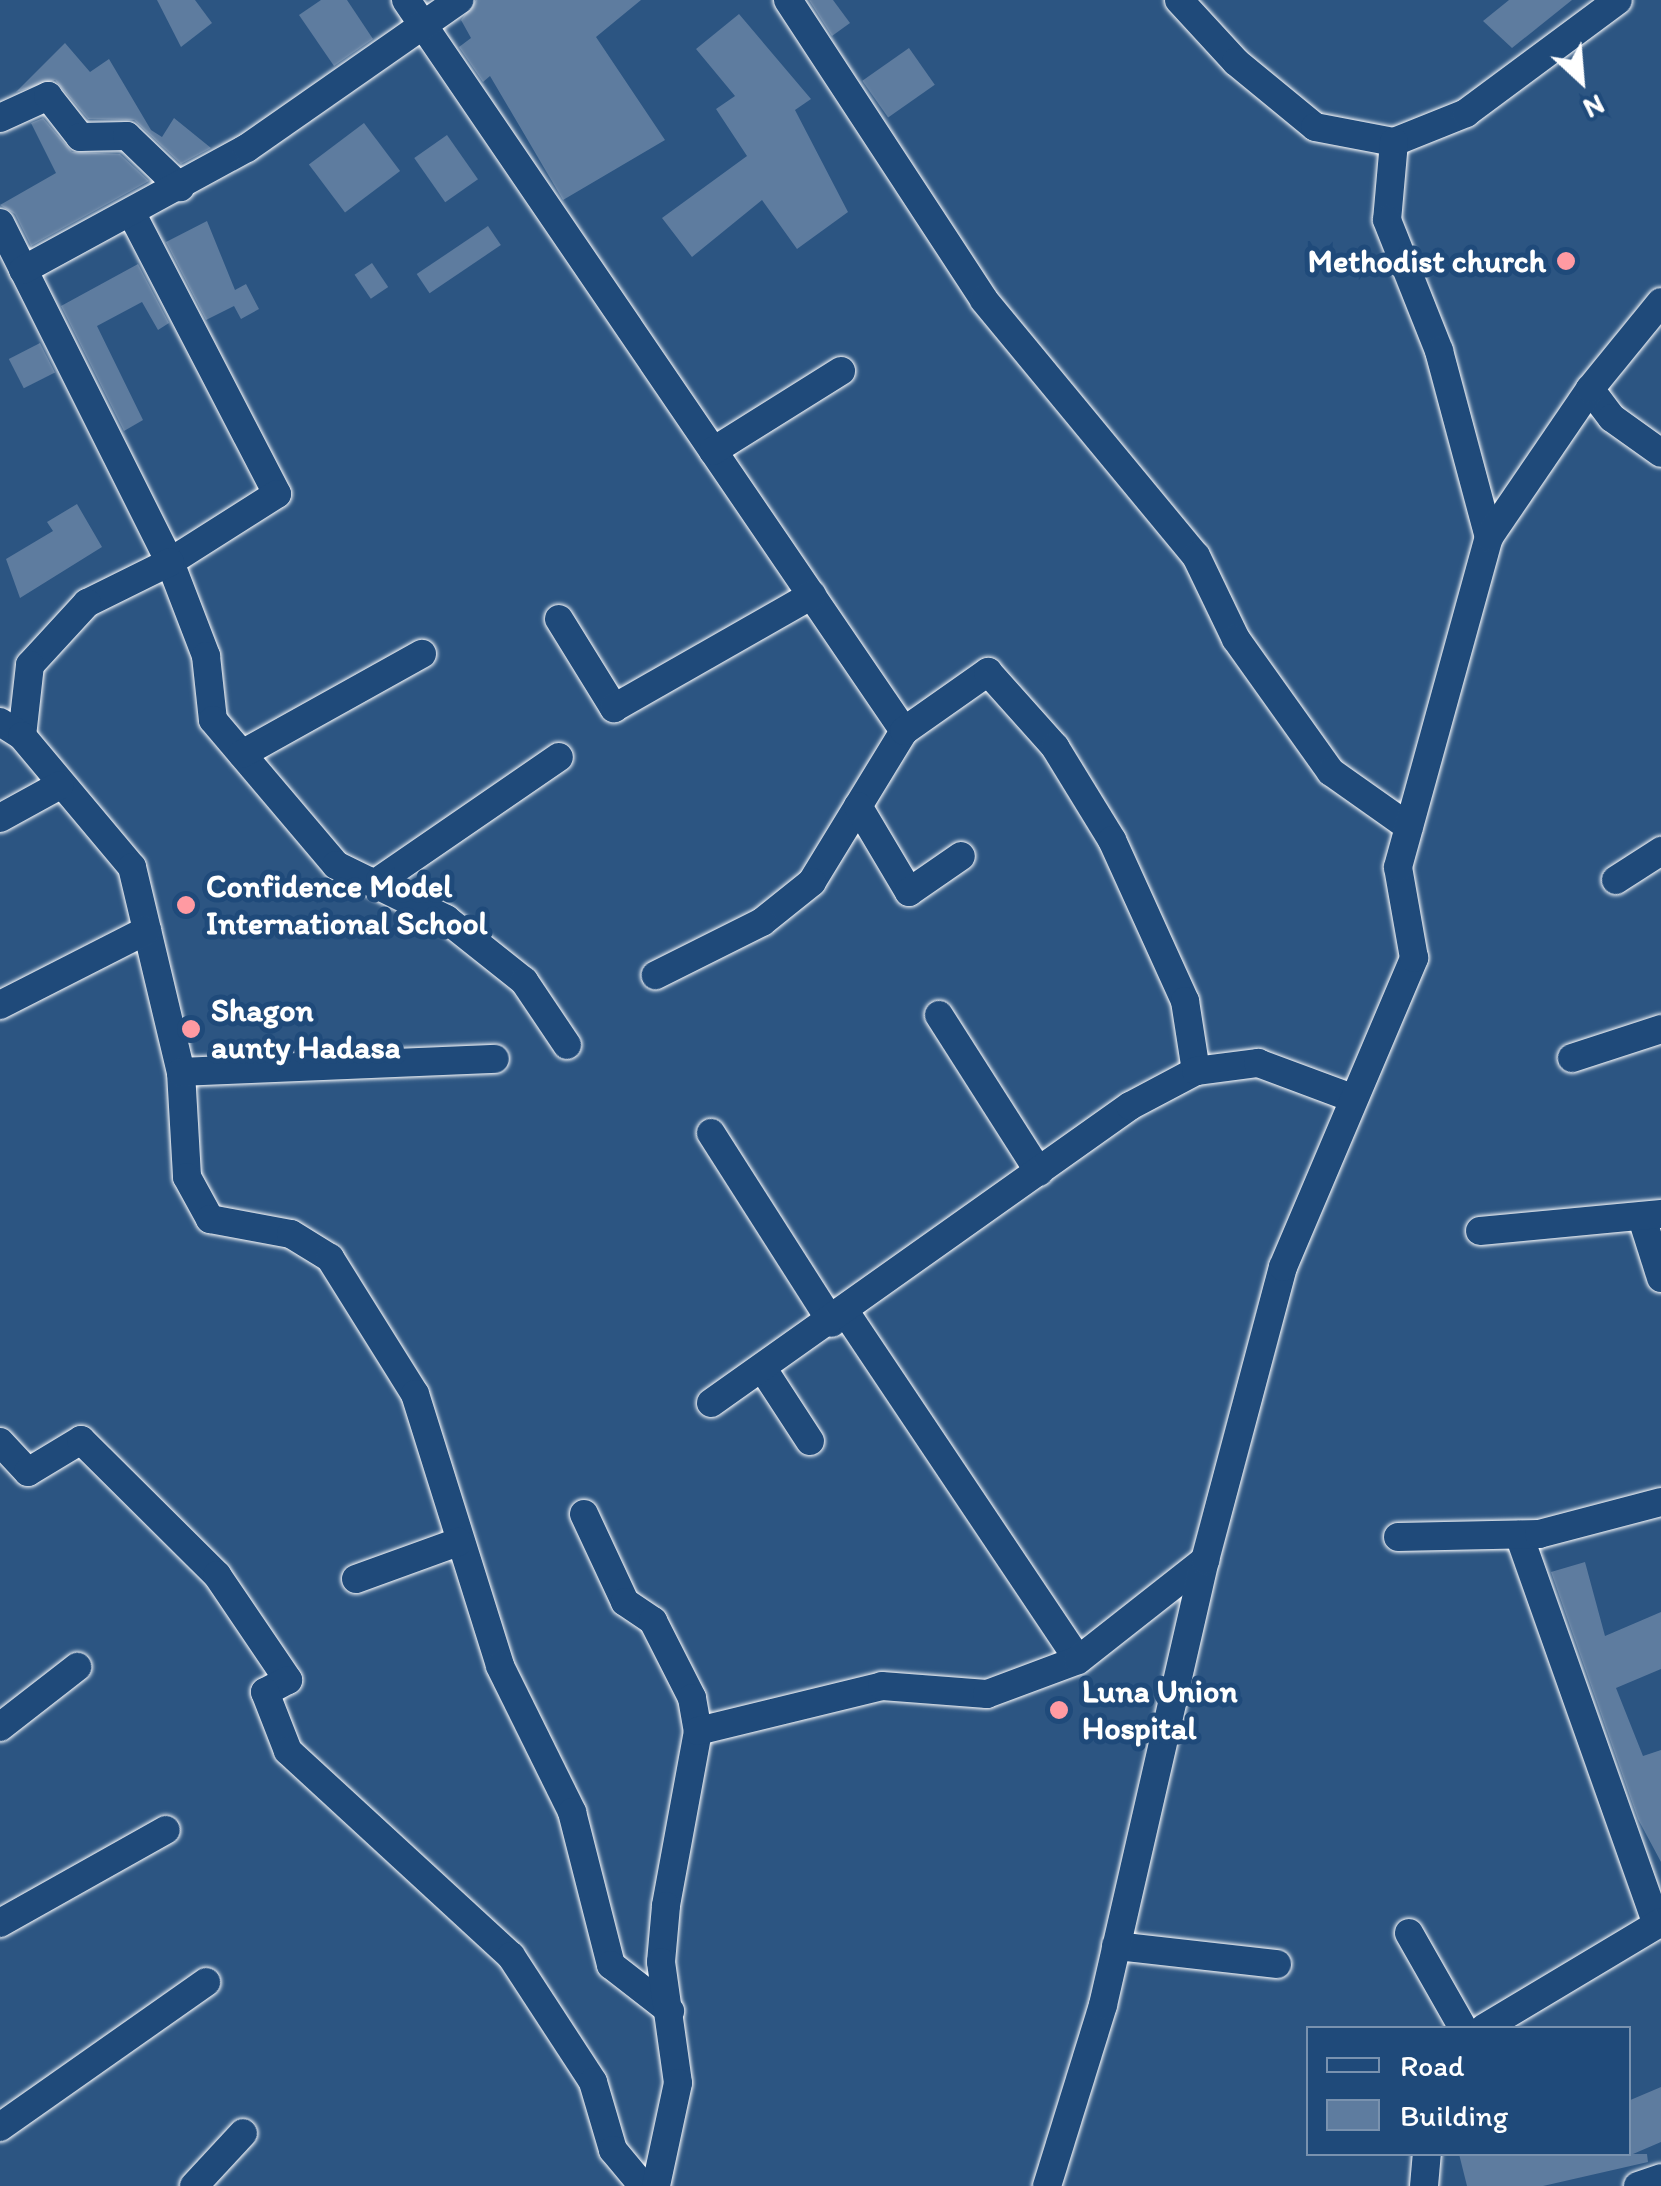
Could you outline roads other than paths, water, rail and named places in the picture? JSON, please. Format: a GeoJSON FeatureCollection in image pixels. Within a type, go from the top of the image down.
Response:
{"type":"FeatureCollection","features":[{"type":"Feature","properties":{"kind":"street"},"geometry":{"type":"LineString","coordinates":[[406,0],[904,731]]}},
{"type":"Feature","properties":{"kind":"street"},"geometry":{"type":"LineString","coordinates":[[24,270],[133,216],[180,187],[460,0]]}},
{"type":"Feature","properties":{"kind":"street"},"geometry":{"type":"LineString","coordinates":[[788,0],[984,300],[1196,556],[1236,639],[1331,772],[1410,827]]}},
{"type":"Feature","properties":{"kind":"street"},"geometry":{"type":"LineString","coordinates":[[1180,0],[1236,62],[1316,126],[1394,142],[1466,113],[1618,0]]}},
{"type":"Feature","properties":{"kind":"street"},"geometry":{"type":"LineString","coordinates":[[0,118],[48,96],[67,128],[88,141],[134,140],[180,187]]}},
{"type":"Feature","properties":{"kind":"street"},"geometry":{"type":"LineString","coordinates":[[1394,142],[1388,220],[1438,351],[1489,538]]}},
{"type":"Feature","properties":{"kind":"street"},"geometry":{"type":"LineString","coordinates":[[133,216],[277,494],[170,562],[87,603],[30,664],[11,729],[132,867],[181,1072],[187,1177],[210,1219],[291,1234],[330,1258],[414,1394],[500,1666],[572,1812],[611,1965],[670,2010]]}},
{"type":"Feature","properties":{"kind":"street"},"geometry":{"type":"LineString","coordinates":[[0,223],[170,562],[206,656],[213,720],[336,865],[380,880],[524,981],[567,1045]]}},
{"type":"Feature","properties":{"kind":"street"},"geometry":{"type":"LineString","coordinates":[[1048,2186],[1116,1946],[1205,1560],[1283,1267],[1414,958],[1398,867],[1489,538],[1590,389],[1661,302]]}},
{"type":"Feature","properties":{"kind":"street"},"geometry":{"type":"LineString","coordinates":[[713,451],[840,371]]}},
{"type":"Feature","properties":{"kind":"street"},"geometry":{"type":"LineString","coordinates":[[1590,389],[1612,418],[1661,454]]}},
{"type":"Feature","properties":{"kind":"street"},"geometry":{"type":"LineString","coordinates":[[559,619],[614,708],[812,595]]}},
{"type":"Feature","properties":{"kind":"street"},"geometry":{"type":"LineString","coordinates":[[242,754],[422,654]]}},
{"type":"Feature","properties":{"kind":"street"},"geometry":{"type":"LineString","coordinates":[[656,975],[762,922],[812,882],[904,731],[988,672],[1055,747],[1112,840],[1184,1000],[1196,1071]]}},
{"type":"Feature","properties":{"kind":"street"},"geometry":{"type":"LineString","coordinates":[[380,880],[560,757]]}},
{"type":"Feature","properties":{"kind":"street"},"geometry":{"type":"LineString","coordinates":[[0,818],[60,784]]}},
{"type":"Feature","properties":{"kind":"street"},"geometry":{"type":"LineString","coordinates":[[858,806],[909,892],[961,856]]}},
{"type":"Feature","properties":{"kind":"street"},"geometry":{"type":"LineString","coordinates":[[1616,880],[1661,852]]}},
{"type":"Feature","properties":{"kind":"street"},"geometry":{"type":"LineString","coordinates":[[0,1006],[147,930]]}},
{"type":"Feature","properties":{"kind":"street"},"geometry":{"type":"LineString","coordinates":[[939,1014],[1039,1172]]}},
{"type":"Feature","properties":{"kind":"street"},"geometry":{"type":"LineString","coordinates":[[1572,1058],[1661,1029]]}},
{"type":"Feature","properties":{"kind":"street"},"geometry":{"type":"LineString","coordinates":[[181,1072],[496,1059]]}},
{"type":"Feature","properties":{"kind":"street"},"geometry":{"type":"LineString","coordinates":[[711,1403],[839,1318],[1130,1106],[1196,1071],[1258,1063],[1352,1098]]}},
{"type":"Feature","properties":{"kind":"street"},"geometry":{"type":"LineString","coordinates":[[711,1132],[1078,1660]]}},
{"type":"Feature","properties":{"kind":"street"},"geometry":{"type":"LineString","coordinates":[[1480,1231],[1651,1216],[1661,1278]]}},
{"type":"Feature","properties":{"kind":"street"},"geometry":{"type":"LineString","coordinates":[[763,1369],[810,1441]]}},
{"type":"Feature","properties":{"kind":"street"},"geometry":{"type":"LineString","coordinates":[[0,1442],[28,1472],[81,1440],[217,1575],[288,1680],[265,1692],[288,1751],[328,1796],[511,1956],[592,2082],[613,2150],[643,2186]]}},
{"type":"Feature","properties":{"kind":"street"},"geometry":{"type":"LineString","coordinates":[[1398,1537],[1519,1535],[1661,1502]]}},
{"type":"Feature","properties":{"kind":"street"},"geometry":{"type":"LineString","coordinates":[[584,1514],[625,1602],[653,1620],[692,1698],[698,1731],[666,1906],[661,1962],[678,2083],[656,2186]]}},
{"type":"Feature","properties":{"kind":"street"},"geometry":{"type":"LineString","coordinates":[[1487,2026],[1659,1923],[1519,1535]]}},
{"type":"Feature","properties":{"kind":"street"},"geometry":{"type":"LineString","coordinates":[[356,1580],[458,1542]]}},
{"type":"Feature","properties":{"kind":"street"},"geometry":{"type":"LineString","coordinates":[[698,1731],[882,1686],[986,1694],[1078,1660],[1205,1560]]}},
{"type":"Feature","properties":{"kind":"street"},"geometry":{"type":"LineString","coordinates":[[0,1727],[77,1667]]}},
{"type":"Feature","properties":{"kind":"street"},"geometry":{"type":"LineString","coordinates":[[0,1924],[166,1830]]}},
{"type":"Feature","properties":{"kind":"street"},"geometry":{"type":"LineString","coordinates":[[1408,1933],[1462,2026]]}},
{"type":"Feature","properties":{"kind":"street"},"geometry":{"type":"LineString","coordinates":[[1116,1946],[1277,1964]]}},
{"type":"Feature","properties":{"kind":"street"},"geometry":{"type":"LineString","coordinates":[[0,2127],[206,1982]]}},
{"type":"Feature","properties":{"kind":"street"},"geometry":{"type":"LineString","coordinates":[[194,2186],[243,2133]]}},
{"type":"Feature","properties":{"kind":"street"},"geometry":{"type":"LineString","coordinates":[[1424,2186],[1426,2156]]}},
{"type":"Feature","properties":{"kind":"street"},"geometry":{"type":"LineString","coordinates":[[1638,2186],[1661,2178]]}},
{"type":"Feature","properties":{"kind":"place","name":"Methodist church"},"geometry":{"type":"Point","coordinates":[1566,261]}},
{"type":"Feature","properties":{"kind":"place","name":"Confidence Model International School"},"geometry":{"type":"Point","coordinates":[186,905]}},
{"type":"Feature","properties":{"kind":"place","name":"Shagon aunty Hadasa"},"geometry":{"type":"Point","coordinates":[191,1029]}},
{"type":"Feature","properties":{"kind":"place","name":"Luna Union Hospital"},"geometry":{"type":"Point","coordinates":[1059,1710]}}]}
